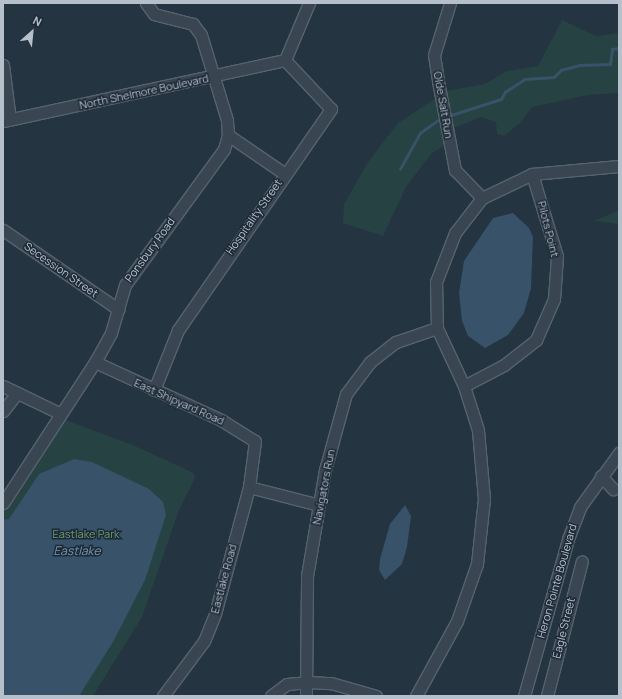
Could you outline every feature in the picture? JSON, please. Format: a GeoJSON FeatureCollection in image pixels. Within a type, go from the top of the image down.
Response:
{"type":"FeatureCollection","features":[{"type":"Feature","properties":{"kind":"street"},"geometry":{"type":"LineString","coordinates":[[146,3],[154,14],[192,24],[201,35],[214,78],[228,135],[285,174]]}},
{"type":"Feature","properties":{"kind":"street"},"geometry":{"type":"LineString","coordinates":[[285,60],[309,3]]}},
{"type":"Feature","properties":{"kind":"street","name":"Olde Salt Run"},"geometry":{"type":"LineString","coordinates":[[450,3],[434,55],[438,82],[455,170],[482,198]]}},
{"type":"Feature","properties":{"kind":"street","name":"North Shelmore Boulevard"},"geometry":{"type":"LineString","coordinates":[[6,121],[214,78],[285,60]]}},
{"type":"Feature","properties":{"kind":"street","name":"Hospitality Street"},"geometry":{"type":"LineString","coordinates":[[154,390],[178,330],[285,174],[332,109],[285,60]]}},
{"type":"Feature","properties":{"kind":"street"},"geometry":{"type":"LineString","coordinates":[[3,65],[6,121]]}},
{"type":"Feature","properties":{"kind":"street","name":"Ponsbury Road"},"geometry":{"type":"LineString","coordinates":[[3,502],[59,413],[95,362],[118,309],[125,285],[224,148],[228,135]]}},
{"type":"Feature","properties":{"kind":"street"},"geometry":{"type":"LineString","coordinates":[[416,696],[456,621],[477,564],[484,499],[478,430],[464,386],[436,328],[436,282],[455,233],[482,198],[532,174],[619,166]]}},
{"type":"Feature","properties":{"kind":"street","name":"Pilots Point"},"geometry":{"type":"LineString","coordinates":[[464,386],[504,365],[536,340],[554,299],[557,256],[532,174]]}},
{"type":"Feature","properties":{"kind":"street","name":"Secession Street"},"geometry":{"type":"LineString","coordinates":[[3,230],[118,309]]}},
{"type":"Feature","properties":{"kind":"street","name":"Navigators Run"},"geometry":{"type":"LineString","coordinates":[[306,696],[309,682],[307,576],[325,470],[346,394],[370,362],[396,342],[436,328]]}},
{"type":"Feature","properties":{"kind":"street","name":"East Shipyard Road"},"geometry":{"type":"LineString","coordinates":[[95,362],[236,428],[250,436],[256,449]]}},
{"type":"Feature","properties":{"kind":"street"},"geometry":{"type":"LineString","coordinates":[[3,386],[59,413]]}},
{"type":"Feature","properties":{"kind":"street"},"geometry":{"type":"LineString","coordinates":[[3,411],[17,393]]}},
{"type":"Feature","properties":{"kind":"street","name":"Eastlake Road"},"geometry":{"type":"LineString","coordinates":[[163,696],[207,636],[249,486],[256,449]]}},
{"type":"Feature","properties":{"kind":"street","name":"Heron Pointe Boulevard"},"geometry":{"type":"LineString","coordinates":[[524,696],[568,539],[580,507],[619,453]]}},
{"type":"Feature","properties":{"kind":"street"},"geometry":{"type":"LineString","coordinates":[[601,476],[613,489]]}},
{"type":"Feature","properties":{"kind":"street"},"geometry":{"type":"LineString","coordinates":[[249,486],[319,505]]}},
{"type":"Feature","properties":{"kind":"street","name":"Eagle Street"},"geometry":{"type":"LineString","coordinates":[[547,696],[582,561]]}},
{"type":"Feature","properties":{"kind":"street"},"geometry":{"type":"LineString","coordinates":[[271,696],[287,684],[309,682],[331,683],[376,696]]}},
{"type":"Feature","properties":{"kind":"green space"},"geometry":{"type":"Polygon","coordinates":[[[562,20],[596,36],[619,33],[619,93],[588,95],[532,107],[520,123],[504,136],[497,134],[496,122],[481,117],[454,128],[446,91],[485,84],[507,71],[538,66],[562,20]]]}},
{"type":"Feature","properties":{"kind":"green space"},"geometry":{"type":"Polygon","coordinates":[[[436,98],[445,145],[431,154],[406,187],[383,236],[343,223],[344,204],[368,162],[398,123],[436,98]]]}},
{"type":"Feature","properties":{"kind":"green space"},"geometry":{"type":"Polygon","coordinates":[[[619,210],[619,224],[594,221],[619,210]]]}},
{"type":"Feature","properties":{"kind":"green space","name":"Eastlake"},"geometry":{"type":"Polygon","coordinates":[[[63,419],[135,446],[194,473],[195,478],[179,510],[142,617],[93,696],[3,696],[3,511],[63,419]]]}},
{"type":"Feature","properties":{"kind":"water"},"geometry":{"type":"Polygon","coordinates":[[[513,213],[529,228],[533,237],[531,288],[524,313],[508,335],[485,348],[468,336],[462,321],[459,293],[464,261],[493,218],[513,213]]]}},
{"type":"Feature","properties":{"kind":"water","name":"Eastlake"},"geometry":{"type":"Polygon","coordinates":[[[74,459],[92,462],[149,489],[163,502],[166,515],[145,580],[113,642],[79,696],[3,696],[3,520],[9,519],[39,474],[74,459]]]}},
{"type":"Feature","properties":{"kind":"water"},"geometry":{"type":"Polygon","coordinates":[[[405,505],[411,516],[407,547],[402,564],[385,580],[379,570],[380,559],[390,524],[405,505]]]}},
{"type":"Feature","properties":{"kind":"waterway"},"geometry":{"type":"LineString","coordinates":[[448,116],[501,99],[505,92],[525,79],[554,77],[561,70],[580,65],[610,64],[612,49],[619,48]]}},
{"type":"Feature","properties":{"kind":"waterway"},"geometry":{"type":"LineString","coordinates":[[400,169],[420,133],[441,118]]}},
{"type":"Feature","properties":{"kind":"park label","name":"Eastlake Park"},"geometry":{"type":"Point","coordinates":[86,534]}}]}
